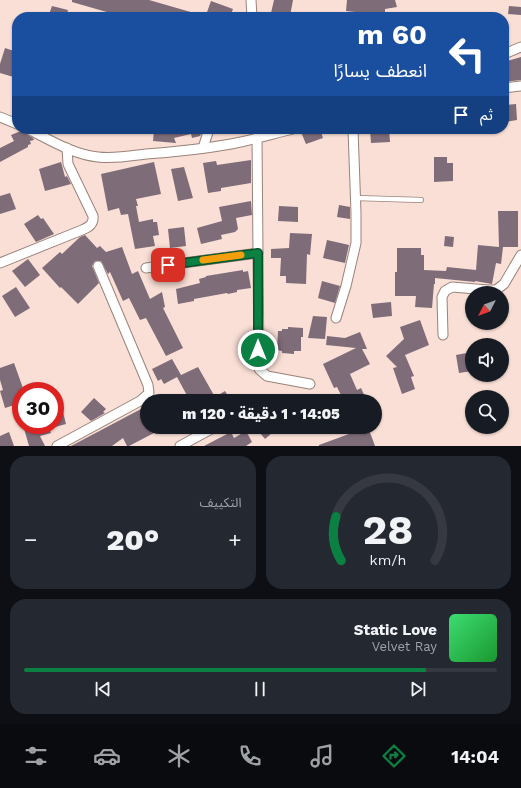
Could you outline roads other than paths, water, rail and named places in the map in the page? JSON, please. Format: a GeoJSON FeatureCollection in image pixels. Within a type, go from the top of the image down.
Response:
{"type":"FeatureCollection","features":[{"type":"Feature","properties":{"kind":"street"},"geometry":{"type":"LineString","coordinates":[[251,0],[252,12]]}},
{"type":"Feature","properties":{"kind":"street"},"geometry":{"type":"LineString","coordinates":[[509,52],[521,47]]}},
{"type":"Feature","properties":{"kind":"street"},"geometry":{"type":"LineString","coordinates":[[509,87],[521,86]]}},
{"type":"Feature","properties":{"kind":"street"},"geometry":{"type":"LineString","coordinates":[[0,118],[12,122]]}},
{"type":"Feature","properties":{"kind":"street"},"geometry":{"type":"LineString","coordinates":[[38,134],[67,148],[98,157],[114,157],[203,148],[273,134]]}},
{"type":"Feature","properties":{"kind":"street"},"geometry":{"type":"LineString","coordinates":[[203,148],[207,134]]}},
{"type":"Feature","properties":{"kind":"street"},"geometry":{"type":"LineString","coordinates":[[336,318],[355,251],[356,198],[353,134]]}},
{"type":"Feature","properties":{"kind":"street"},"geometry":{"type":"LineString","coordinates":[[257,138],[259,369],[267,376],[310,384]]}},
{"type":"Feature","properties":{"kind":"street"},"geometry":{"type":"LineString","coordinates":[[0,263],[82,230],[92,224],[94,220],[87,200],[68,164],[66,154],[67,148]]}},
{"type":"Feature","properties":{"kind":"street"},"geometry":{"type":"LineString","coordinates":[[146,268],[258,253]]}},
{"type":"Feature","properties":{"kind":"street"},"geometry":{"type":"LineString","coordinates":[[443,335],[442,297],[445,291],[452,287],[496,290],[504,284],[521,256]]}},
{"type":"Feature","properties":{"kind":"street"},"geometry":{"type":"LineString","coordinates":[[59,446],[140,401],[149,393],[148,385],[98,266]]}},
{"type":"Feature","properties":{"kind":"street"},"geometry":{"type":"LineString","coordinates":[[180,446],[202,434]]}},
{"type":"Feature","properties":{"kind":"lane"},"geometry":{"type":"LineString","coordinates":[[356,198],[421,200]]}}]}
